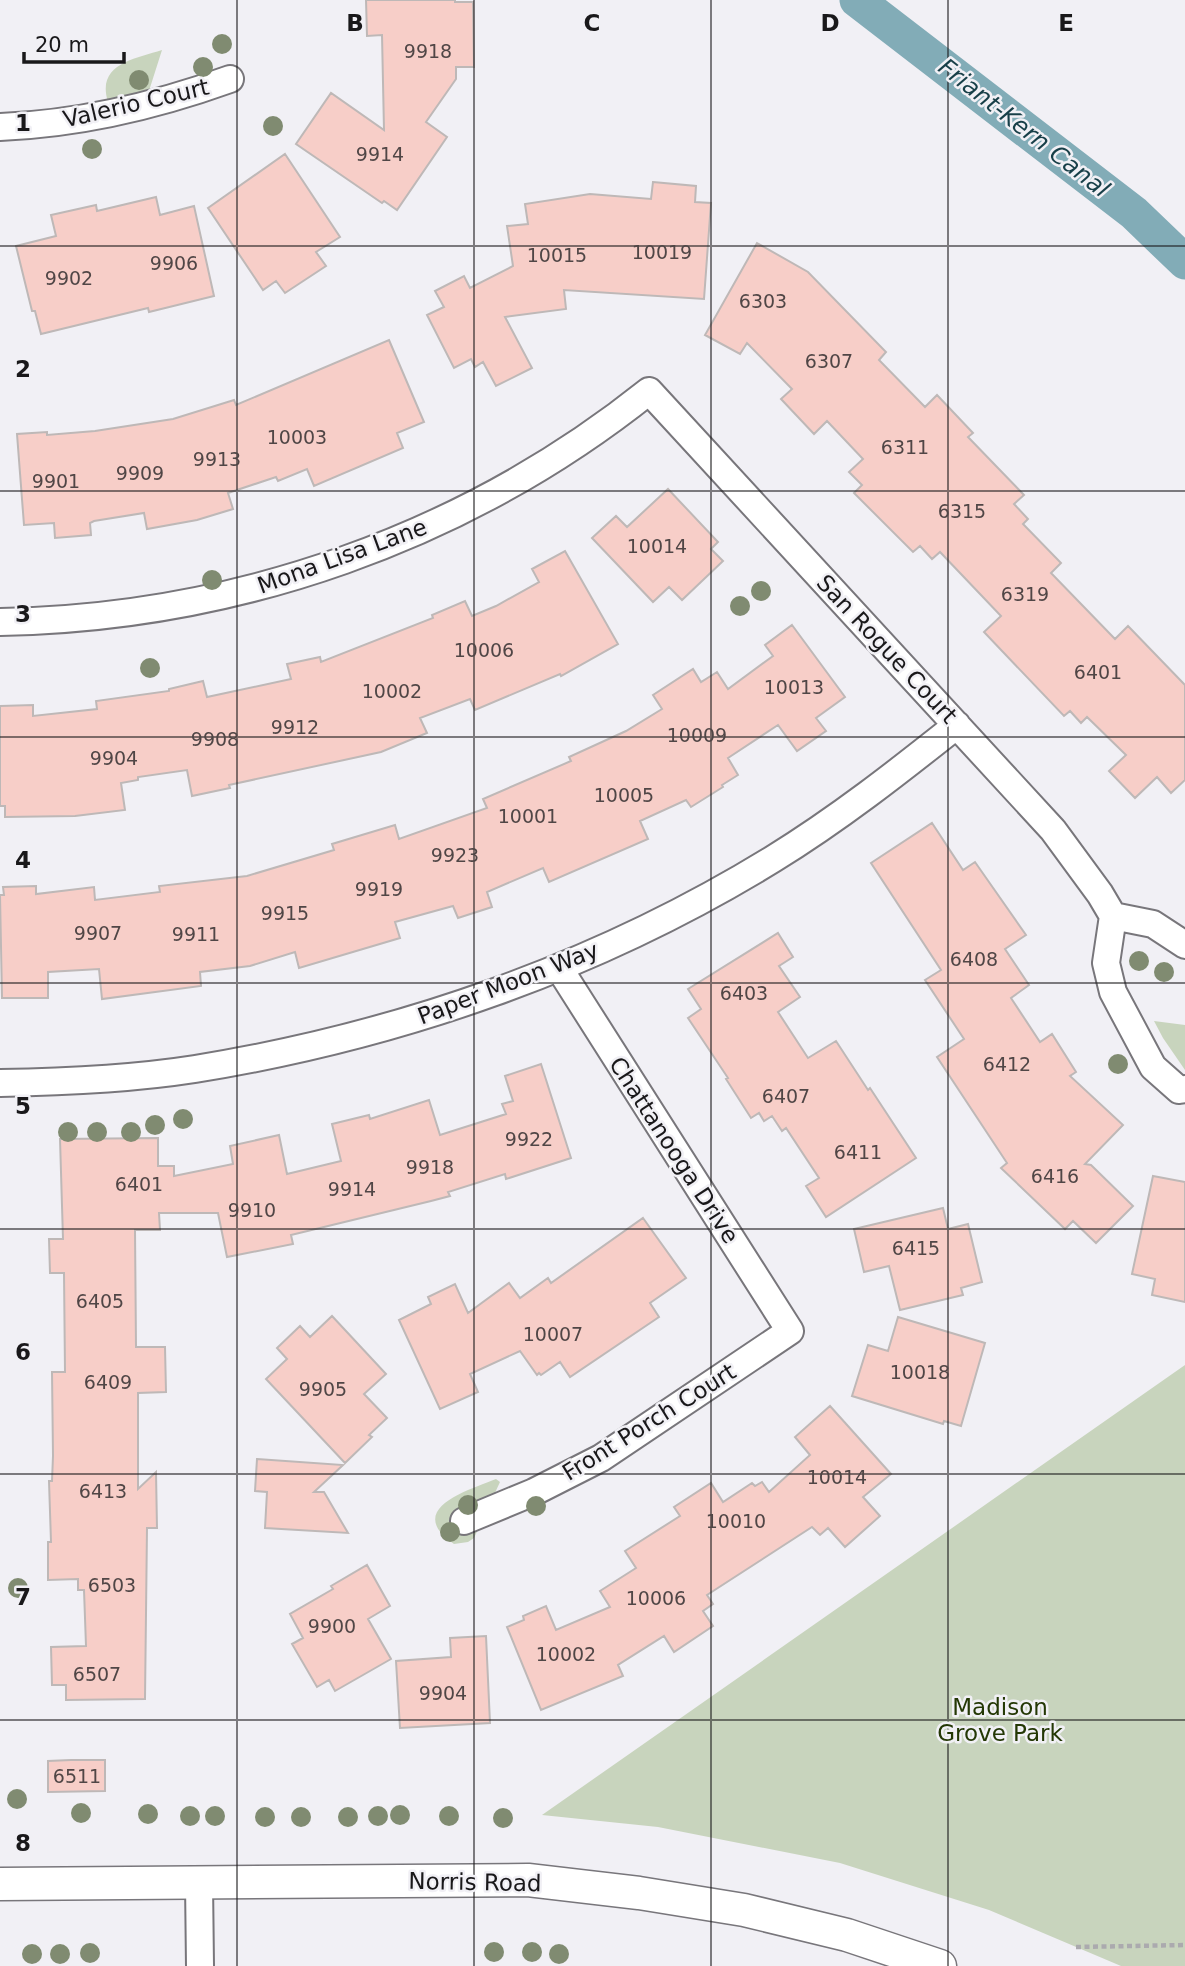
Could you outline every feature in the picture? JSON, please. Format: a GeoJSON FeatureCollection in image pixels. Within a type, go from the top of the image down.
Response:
{"type":"FeatureCollection","features":[{"type":"Feature","properties":{"kind":"street","name":"Valerio Court"},"geometry":{"type":"LineString","coordinates":[[0,127],[111,114],[186,95],[230,79]]}},
{"type":"Feature","properties":{"kind":"street","name":"Mona Lisa Lane"},"geometry":{"type":"LineString","coordinates":[[0,622],[47,622],[120,615],[211,600],[282,582],[386,546],[470,507],[550,462],[649,391]]}},
{"type":"Feature","properties":{"kind":"street","name":"San Rogue Court"},"geometry":{"type":"LineString","coordinates":[[649,391],[1053,830],[1113,916]]}},
{"type":"Feature","properties":{"kind":"street","name":"Paper Moon Way"},"geometry":{"type":"LineString","coordinates":[[0,1083],[62,1082],[193,1069],[323,1044],[424,1017],[559,968],[651,927],[773,859],[860,801],[957,725]]}},
{"type":"Feature","properties":{"kind":"street"},"geometry":{"type":"LineString","coordinates":[[1185,945],[1153,924],[1113,916],[1106,963],[1113,992],[1153,1067],[1179,1090],[1185,1090]]}},
{"type":"Feature","properties":{"kind":"street","name":"Chattanooga Drive"},"geometry":{"type":"LineString","coordinates":[[559,968],[790,1331]]}},
{"type":"Feature","properties":{"kind":"street","name":"Front Porch Court"},"geometry":{"type":"LineString","coordinates":[[464,1521],[534,1493],[601,1458],[790,1331]]}},
{"type":"Feature","properties":{"kind":"street","name":"Norris Road"},"geometry":{"type":"LineString","coordinates":[[0,1884],[528,1880],[639,1893],[744,1910],[847,1935],[940,1966]]}},
{"type":"Feature","properties":{"kind":"street"},"geometry":{"type":"LineString","coordinates":[[200,1882],[200,1966]]}},
{"type":"Feature","properties":{"kind":"path"},"geometry":{"type":"LineString","coordinates":[[1076,1947],[1185,1945]]}},
{"type":"Feature","properties":{"kind":"green space"},"geometry":{"type":"Polygon","coordinates":[[[162,50],[141,116],[108,102],[107,79],[112,71],[129,60],[162,50]]]}},
{"type":"Feature","properties":{"kind":"green space"},"geometry":{"type":"Polygon","coordinates":[[[1154,1021],[1185,1025],[1185,1070],[1163,1038],[1154,1021]]]}},
{"type":"Feature","properties":{"kind":"green space","name":"Madison Grove Park"},"geometry":{"type":"Polygon","coordinates":[[[1185,1365],[1185,1966],[1121,1966],[989,1910],[840,1863],[658,1827],[542,1815],[1185,1365]]]}},
{"type":"Feature","properties":{"kind":"green space"},"geometry":{"type":"Polygon","coordinates":[[[496,1479],[500,1482],[474,1538],[468,1542],[454,1544],[440,1532],[435,1521],[438,1511],[457,1495],[496,1479]]]}},
{"type":"Feature","properties":{"kind":"building"},"geometry":{"type":"Polygon","coordinates":[[[366,0],[473,2],[474,67],[456,67],[456,79],[426,122],[447,137],[397,210],[384,201],[382,203],[296,144],[331,93],[384,130],[382,35],[367,36],[366,0]]]}},
{"type":"Feature","properties":{"kind":"building"},"geometry":{"type":"Polygon","coordinates":[[[285,154],[340,237],[316,252],[326,266],[285,293],[276,281],[263,290],[208,208],[285,154]]]}},
{"type":"Feature","properties":{"kind":"building"},"geometry":{"type":"Polygon","coordinates":[[[653,182],[696,186],[695,202],[711,203],[704,299],[564,290],[566,309],[505,317],[532,368],[496,386],[483,362],[475,367],[471,359],[454,368],[427,315],[444,307],[435,291],[464,276],[470,288],[513,266],[507,226],[528,224],[525,204],[590,194],[651,199],[653,182]]]}},
{"type":"Feature","properties":{"kind":"building"},"geometry":{"type":"Polygon","coordinates":[[[156,197],[160,215],[194,206],[214,296],[149,312],[148,308],[41,334],[35,311],[32,311],[16,246],[56,236],[51,215],[96,205],[97,211],[156,197]]]}},
{"type":"Feature","properties":{"kind":"building"},"geometry":{"type":"Polygon","coordinates":[[[757,243],[808,272],[886,352],[879,360],[925,407],[937,395],[973,433],[968,437],[1024,495],[1014,504],[1028,519],[1023,524],[1061,563],[1051,573],[1115,639],[1128,626],[1185,685],[1185,780],[1171,793],[1157,777],[1135,798],[1109,771],[1126,755],[1087,717],[1081,723],[1070,711],[1064,716],[984,632],[1001,616],[940,552],[932,559],[920,546],[913,552],[854,493],[862,485],[849,472],[863,459],[827,421],[814,434],[781,399],[792,389],[747,343],[740,354],[705,335],[757,243]]]}},
{"type":"Feature","properties":{"kind":"building"},"geometry":{"type":"Polygon","coordinates":[[[389,340],[424,422],[397,433],[403,448],[314,486],[307,469],[278,481],[276,477],[228,493],[233,509],[197,520],[147,529],[144,513],[94,521],[90,523],[91,535],[55,538],[54,523],[24,525],[17,434],[47,432],[47,435],[95,431],[173,419],[234,400],[236,405],[389,340]]]}},
{"type":"Feature","properties":{"kind":"building"},"geometry":{"type":"Polygon","coordinates":[[[668,489],[718,542],[711,549],[723,561],[682,600],[669,587],[653,602],[592,538],[616,516],[627,527],[668,489]]]}},
{"type":"Feature","properties":{"kind":"building"},"geometry":{"type":"Polygon","coordinates":[[[565,551],[618,644],[561,676],[560,674],[475,710],[470,699],[420,718],[427,733],[381,752],[229,785],[230,788],[192,796],[187,770],[138,777],[138,780],[121,783],[125,810],[75,816],[5,817],[5,806],[0,806],[0,706],[33,705],[33,716],[97,709],[96,701],[169,691],[203,681],[207,697],[291,679],[287,664],[320,657],[321,662],[433,618],[432,615],[465,601],[472,616],[496,606],[539,582],[532,569],[565,551]]]}},
{"type":"Feature","properties":{"kind":"building"},"geometry":{"type":"Polygon","coordinates":[[[792,625],[845,697],[816,718],[826,731],[797,751],[778,725],[728,758],[738,775],[722,785],[723,787],[691,807],[686,800],[640,821],[648,839],[549,882],[543,868],[487,892],[492,907],[458,918],[453,906],[395,922],[400,938],[299,968],[295,952],[250,966],[200,972],[201,986],[102,999],[99,969],[48,972],[48,998],[2,998],[0,895],[4,895],[3,887],[36,886],[36,894],[94,887],[95,900],[160,892],[159,886],[247,876],[334,850],[332,844],[395,825],[399,839],[487,808],[483,799],[571,761],[569,757],[626,731],[662,709],[653,695],[693,669],[701,682],[717,672],[728,689],[773,656],[765,645],[792,625]]]}},
{"type":"Feature","properties":{"kind":"building"},"geometry":{"type":"Polygon","coordinates":[[[932,823],[963,870],[975,862],[1026,935],[1005,949],[1029,985],[1011,998],[1040,1042],[1052,1034],[1076,1072],[1070,1076],[1123,1125],[1085,1164],[1091,1165],[1133,1206],[1096,1243],[1073,1221],[1065,1229],[1001,1168],[1007,1163],[937,1057],[964,1039],[925,980],[941,970],[871,863],[932,823]]]}},
{"type":"Feature","properties":{"kind":"building"},"geometry":{"type":"Polygon","coordinates":[[[778,933],[793,957],[779,966],[800,997],[778,1012],[808,1058],[836,1041],[916,1158],[826,1217],[806,1186],[819,1178],[786,1128],[782,1131],[772,1116],[764,1121],[759,1113],[751,1118],[688,1018],[701,1009],[688,989],[778,933]]]}},
{"type":"Feature","properties":{"kind":"building"},"geometry":{"type":"Polygon","coordinates":[[[541,1064],[571,1158],[506,1179],[505,1174],[448,1192],[450,1196],[291,1235],[293,1244],[227,1257],[218,1213],[159,1213],[160,1230],[135,1230],[136,1347],[165,1347],[166,1392],[138,1393],[138,1489],[156,1472],[157,1528],[147,1528],[145,1699],[66,1700],[66,1685],[52,1685],[51,1647],[86,1646],[84,1590],[78,1590],[78,1579],[48,1580],[48,1542],[51,1542],[49,1481],[52,1481],[53,1456],[52,1372],[65,1372],[64,1273],[50,1273],[49,1239],[63,1239],[60,1139],[158,1138],[158,1166],[174,1166],[174,1176],[233,1164],[230,1146],[279,1135],[287,1174],[341,1161],[332,1124],[369,1115],[370,1119],[429,1100],[440,1135],[506,1114],[502,1104],[513,1101],[505,1076],[541,1064]]]}},
{"type":"Feature","properties":{"kind":"building"},"geometry":{"type":"Polygon","coordinates":[[[1153,1176],[1185,1182],[1185,1302],[1152,1295],[1155,1279],[1132,1274],[1153,1176]]]}},
{"type":"Feature","properties":{"kind":"building"},"geometry":{"type":"Polygon","coordinates":[[[943,1208],[948,1229],[968,1224],[982,1282],[961,1288],[963,1295],[900,1310],[889,1266],[864,1272],[854,1229],[943,1208]]]}},
{"type":"Feature","properties":{"kind":"building"},"geometry":{"type":"Polygon","coordinates":[[[643,1218],[686,1278],[650,1303],[659,1317],[570,1377],[560,1362],[537,1375],[520,1351],[470,1374],[478,1392],[440,1409],[399,1320],[431,1304],[428,1297],[455,1284],[468,1313],[509,1283],[520,1298],[548,1278],[551,1283],[643,1218]]]}},
{"type":"Feature","properties":{"kind":"building"},"geometry":{"type":"Polygon","coordinates":[[[332,1316],[386,1374],[364,1394],[387,1418],[345,1463],[266,1379],[287,1359],[277,1348],[300,1326],[310,1337],[332,1316]]]}},
{"type":"Feature","properties":{"kind":"building"},"geometry":{"type":"Polygon","coordinates":[[[898,1317],[985,1343],[961,1426],[944,1421],[943,1424],[852,1396],[868,1345],[888,1351],[898,1317]]]}},
{"type":"Feature","properties":{"kind":"building"},"geometry":{"type":"Polygon","coordinates":[[[830,1406],[891,1474],[863,1497],[880,1516],[845,1547],[828,1528],[820,1535],[812,1527],[707,1595],[713,1604],[703,1611],[713,1626],[674,1652],[664,1636],[618,1665],[623,1676],[541,1710],[507,1627],[546,1606],[556,1630],[610,1607],[600,1591],[636,1568],[625,1551],[680,1516],[674,1507],[711,1483],[723,1502],[752,1483],[755,1486],[762,1482],[769,1492],[810,1455],[795,1437],[830,1406]]]}},
{"type":"Feature","properties":{"kind":"building"},"geometry":{"type":"Polygon","coordinates":[[[257,1459],[343,1465],[314,1492],[324,1492],[348,1533],[265,1528],[267,1492],[255,1491],[257,1459]]]}},
{"type":"Feature","properties":{"kind":"building"},"geometry":{"type":"Polygon","coordinates":[[[367,1565],[390,1606],[368,1619],[391,1659],[335,1691],[329,1680],[317,1687],[292,1644],[303,1638],[290,1614],[367,1565]]]}},
{"type":"Feature","properties":{"kind":"building"},"geometry":{"type":"Polygon","coordinates":[[[486,1636],[490,1723],[400,1728],[396,1661],[451,1657],[450,1638],[486,1636]]]}},
{"type":"Feature","properties":{"kind":"building"},"geometry":{"type":"Polygon","coordinates":[[[105,1760],[105,1791],[48,1792],[48,1761],[105,1760]]]}},
{"type":"Feature","properties":{"kind":"waterway","name":"Friant-Kern Canal"},"geometry":{"type":"LineString","coordinates":[[857,0],[1134,213],[1185,262]]}}]}
